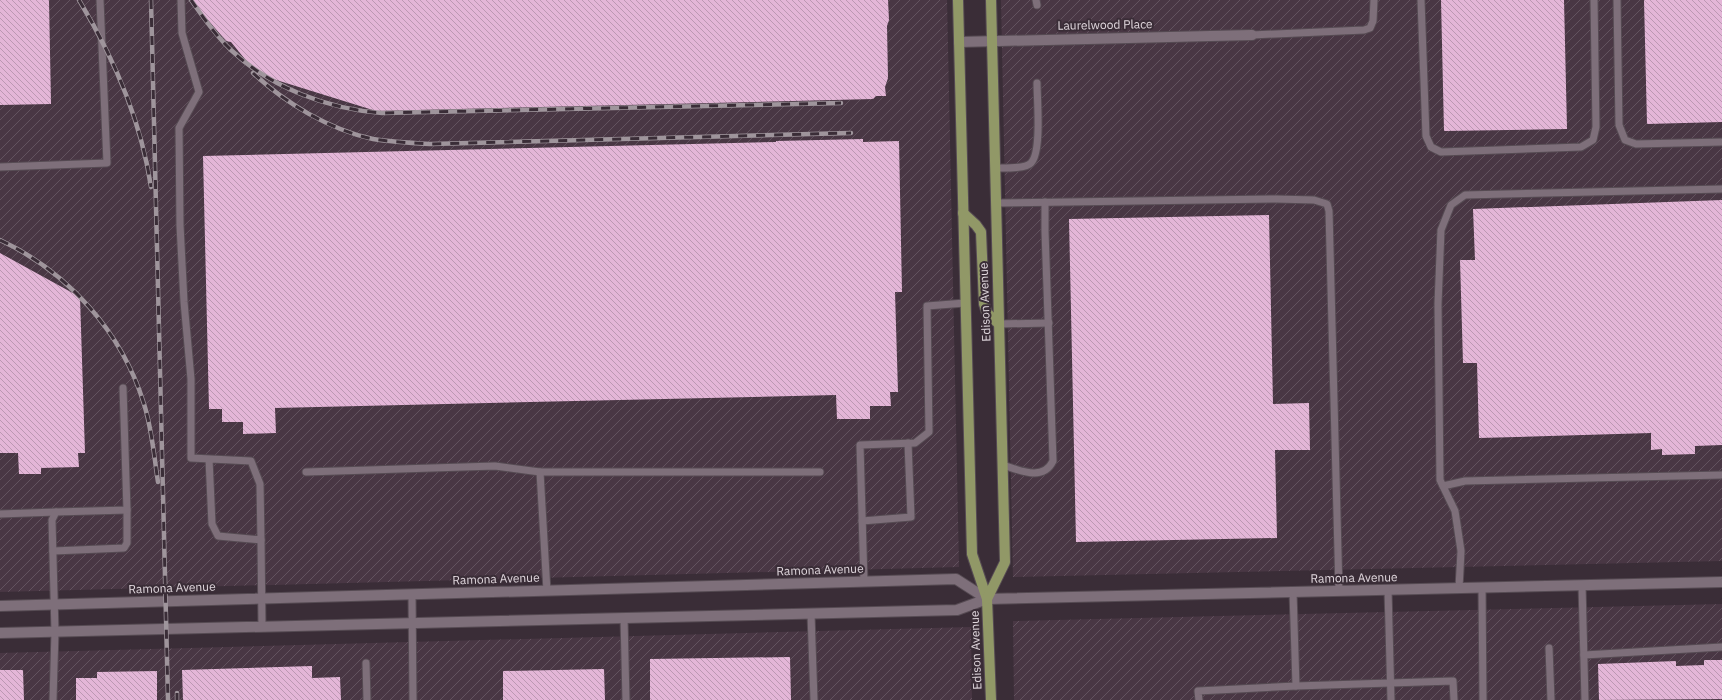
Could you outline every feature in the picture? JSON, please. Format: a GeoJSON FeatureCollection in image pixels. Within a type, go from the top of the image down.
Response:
{"type":"FeatureCollection","features":[{"type":"Feature","properties":{"kind":"main road","name":"Edison Avenue"},"geometry":{"type":"LineString","coordinates":[[958,0],[972,554],[988,599],[991,700]]}},
{"type":"Feature","properties":{"kind":"main road","name":"Edison Avenue"},"geometry":{"type":"LineString","coordinates":[[988,599],[1005,562],[991,0]]}},
{"type":"Feature","properties":{"kind":"main road","name":"Laurelwood Place"},"geometry":{"type":"LineString","coordinates":[[959,42],[992,40],[1252,35]]}},
{"type":"Feature","properties":{"kind":"main road"},"geometry":{"type":"LineString","coordinates":[[963,212],[981,232],[984,304],[987,313],[999,324]]}},
{"type":"Feature","properties":{"kind":"main road","name":"Ramona Avenue"},"geometry":{"type":"LineString","coordinates":[[0,606],[956,579],[988,599]]}},
{"type":"Feature","properties":{"kind":"main road","name":"Ramona Avenue"},"geometry":{"type":"LineString","coordinates":[[0,633],[957,610],[988,599],[1722,582]]}},
{"type":"Feature","properties":{"kind":"lane"},"geometry":{"type":"LineString","coordinates":[[0,167],[107,163],[100,0]]}},
{"type":"Feature","properties":{"kind":"lane"},"geometry":{"type":"LineString","coordinates":[[181,0],[182,33],[199,92],[179,128],[180,225],[184,302],[191,379],[190,458],[251,461],[260,484],[262,627]]}},
{"type":"Feature","properties":{"kind":"lane"},"geometry":{"type":"LineString","coordinates":[[1252,35],[1364,30],[1370,28],[1373,21],[1374,0]]}},
{"type":"Feature","properties":{"kind":"lane"},"geometry":{"type":"LineString","coordinates":[[1421,0],[1426,136],[1431,147],[1441,152],[1581,147],[1593,140],[1596,127],[1594,0]]}},
{"type":"Feature","properties":{"kind":"lane"},"geometry":{"type":"LineString","coordinates":[[1617,0],[1619,125],[1625,140],[1636,144],[1722,142]]}},
{"type":"Feature","properties":{"kind":"lane"},"geometry":{"type":"LineString","coordinates":[[995,168],[1024,167],[1031,164],[1034,158],[1037,150],[1038,136],[1037,83]]}},
{"type":"Feature","properties":{"kind":"lane"},"geometry":{"type":"LineString","coordinates":[[1459,588],[1461,551],[1458,526],[1455,511],[1440,480],[1439,296],[1441,230],[1451,205],[1465,195],[1722,189]]}},
{"type":"Feature","properties":{"kind":"lane"},"geometry":{"type":"LineString","coordinates":[[996,203],[1276,199],[1314,200],[1327,204],[1329,211],[1339,591]]}},
{"type":"Feature","properties":{"kind":"lane"},"geometry":{"type":"LineString","coordinates":[[1003,465],[1028,473],[1038,473],[1046,471],[1050,468],[1053,461],[1045,202]]}},
{"type":"Feature","properties":{"kind":"lane"},"geometry":{"type":"LineString","coordinates":[[864,582],[860,445],[915,443],[929,432],[927,306],[965,303]]}},
{"type":"Feature","properties":{"kind":"lane"},"geometry":{"type":"LineString","coordinates":[[999,324],[1049,323]]}},
{"type":"Feature","properties":{"kind":"lane"},"geometry":{"type":"LineString","coordinates":[[52,551],[118,549],[124,548],[127,543],[123,388]]}},
{"type":"Feature","properties":{"kind":"lane"},"geometry":{"type":"LineString","coordinates":[[862,521],[910,517],[908,443]]}},
{"type":"Feature","properties":{"kind":"lane"},"geometry":{"type":"LineString","coordinates":[[209,459],[212,524],[218,536],[261,540]]}},
{"type":"Feature","properties":{"kind":"lane"},"geometry":{"type":"LineString","coordinates":[[306,472],[495,466],[540,472],[820,472]]}},
{"type":"Feature","properties":{"kind":"lane"},"geometry":{"type":"LineString","coordinates":[[540,472],[547,591]]}},
{"type":"Feature","properties":{"kind":"lane"},"geometry":{"type":"LineString","coordinates":[[1443,486],[1465,481],[1722,475]]}},
{"type":"Feature","properties":{"kind":"lane"},"geometry":{"type":"LineString","coordinates":[[0,514],[127,510]]}},
{"type":"Feature","properties":{"kind":"lane"},"geometry":{"type":"LineString","coordinates":[[53,700],[55,632],[52,520],[56,512]]}},
{"type":"Feature","properties":{"kind":"lane"},"geometry":{"type":"LineString","coordinates":[[1582,585],[1585,700]]}},
{"type":"Feature","properties":{"kind":"lane"},"geometry":{"type":"LineString","coordinates":[[1482,587],[1483,700]]}},
{"type":"Feature","properties":{"kind":"lane"},"geometry":{"type":"LineString","coordinates":[[1388,590],[1391,700]]}},
{"type":"Feature","properties":{"kind":"lane"},"geometry":{"type":"LineString","coordinates":[[1293,592],[1296,686]]}},
{"type":"Feature","properties":{"kind":"lane"},"geometry":{"type":"LineString","coordinates":[[412,594],[411,623],[413,700]]}},
{"type":"Feature","properties":{"kind":"lane"},"geometry":{"type":"LineString","coordinates":[[811,614],[814,700]]}},
{"type":"Feature","properties":{"kind":"lane"},"geometry":{"type":"LineString","coordinates":[[624,618],[626,700]]}},
{"type":"Feature","properties":{"kind":"lane"},"geometry":{"type":"LineString","coordinates":[[1584,655],[1722,647]]}},
{"type":"Feature","properties":{"kind":"lane"},"geometry":{"type":"LineString","coordinates":[[1549,648],[1551,700]]}},
{"type":"Feature","properties":{"kind":"lane"},"geometry":{"type":"LineString","coordinates":[[366,663],[367,700]]}},
{"type":"Feature","properties":{"kind":"lane"},"geometry":{"type":"LineString","coordinates":[[1199,700],[1198,691],[1390,682],[1454,681],[1454,700]]}},
{"type":"Feature","properties":{"kind":"shaded area"},"geometry":{"type":"Polygon","coordinates":[[[0,0],[947,0],[959,567],[0,592],[0,0]]]}},
{"type":"Feature","properties":{"kind":"shaded area"},"geometry":{"type":"Polygon","coordinates":[[[1001,0],[1722,0],[1722,561],[1013,577],[1001,0]]]}},
{"type":"Feature","properties":{"kind":"shaded area"},"geometry":{"type":"Polygon","coordinates":[[[1722,604],[1722,700],[1014,700],[1013,621],[1722,604]]]}},
{"type":"Feature","properties":{"kind":"shaded area"},"geometry":{"type":"Polygon","coordinates":[[[971,627],[972,700],[0,700],[0,653],[971,627]]]}},
{"type":"Feature","properties":{"kind":"building"},"geometry":{"type":"Polygon","coordinates":[[[0,0],[49,0],[51,104],[0,105],[0,0]]]}},
{"type":"Feature","properties":{"kind":"building"},"geometry":{"type":"Polygon","coordinates":[[[191,0],[888,0],[888,78],[885,87],[886,96],[876,96],[873,99],[376,111],[257,74],[231,42],[226,41],[191,0]]]}},
{"type":"Feature","properties":{"kind":"building"},"geometry":{"type":"Polygon","coordinates":[[[1441,0],[1564,0],[1567,129],[1444,131],[1441,0]]]}},
{"type":"Feature","properties":{"kind":"building"},"geometry":{"type":"Polygon","coordinates":[[[1644,0],[1722,0],[1722,122],[1647,124],[1644,0]]]}},
{"type":"Feature","properties":{"kind":"building"},"geometry":{"type":"Polygon","coordinates":[[[863,139],[863,142],[899,141],[902,292],[895,292],[898,392],[890,392],[891,406],[870,406],[870,419],[837,419],[836,395],[275,408],[276,433],[243,434],[243,422],[222,422],[222,409],[209,409],[203,156],[863,139]]]}},
{"type":"Feature","properties":{"kind":"building"},"geometry":{"type":"Polygon","coordinates":[[[1722,200],[1722,445],[1695,446],[1695,454],[1662,455],[1662,449],[1651,450],[1651,433],[1479,438],[1477,363],[1463,363],[1460,260],[1475,260],[1473,209],[1722,200]]]}},
{"type":"Feature","properties":{"kind":"building"},"geometry":{"type":"Polygon","coordinates":[[[1269,215],[1273,404],[1309,403],[1310,450],[1275,450],[1277,538],[1076,542],[1069,219],[1269,215]]]}},
{"type":"Feature","properties":{"kind":"building"},"geometry":{"type":"Polygon","coordinates":[[[0,253],[80,297],[85,453],[78,453],[79,467],[41,468],[41,474],[19,474],[18,453],[0,453],[0,253]]]}},
{"type":"Feature","properties":{"kind":"building"},"geometry":{"type":"Polygon","coordinates":[[[790,657],[791,700],[650,700],[650,659],[790,657]]]}},
{"type":"Feature","properties":{"kind":"building"},"geometry":{"type":"Polygon","coordinates":[[[1704,660],[1722,660],[1722,699],[1599,700],[1598,664],[1676,661],[1676,666],[1704,665],[1704,660]]]}},
{"type":"Feature","properties":{"kind":"building"},"geometry":{"type":"Polygon","coordinates":[[[312,666],[312,678],[340,677],[341,700],[183,700],[182,670],[312,666]]]}},
{"type":"Feature","properties":{"kind":"building"},"geometry":{"type":"Polygon","coordinates":[[[604,669],[605,700],[503,700],[503,671],[604,669]]]}},
{"type":"Feature","properties":{"kind":"building"},"geometry":{"type":"Polygon","coordinates":[[[0,670],[23,670],[24,700],[0,700],[0,670]]]}},
{"type":"Feature","properties":{"kind":"building"},"geometry":{"type":"Polygon","coordinates":[[[157,671],[157,700],[76,700],[76,678],[97,678],[97,672],[157,671]]]}},
{"type":"Feature","properties":{"kind":"railway"},"geometry":{"type":"LineString","coordinates":[[79,0],[104,44],[124,90],[140,138],[151,187]]}},
{"type":"Feature","properties":{"kind":"railway"},"geometry":{"type":"LineString","coordinates":[[151,0],[168,700]]}},
{"type":"Feature","properties":{"kind":"railway"},"geometry":{"type":"LineString","coordinates":[[191,0],[225,44],[264,75],[282,86],[301,94],[341,107],[362,111],[382,113],[841,103]]}},
{"type":"Feature","properties":{"kind":"railway"},"geometry":{"type":"LineString","coordinates":[[253,73],[279,95],[309,114],[357,135],[387,141],[431,144],[851,133]]}},
{"type":"Feature","properties":{"kind":"railway"},"geometry":{"type":"LineString","coordinates":[[0,240],[25,253],[70,287],[107,329],[122,352],[144,404],[151,433],[158,482]]}},
{"type":"Feature","properties":{"kind":"railway"},"geometry":{"type":"LineString","coordinates":[[177,693],[177,700]]}}]}
